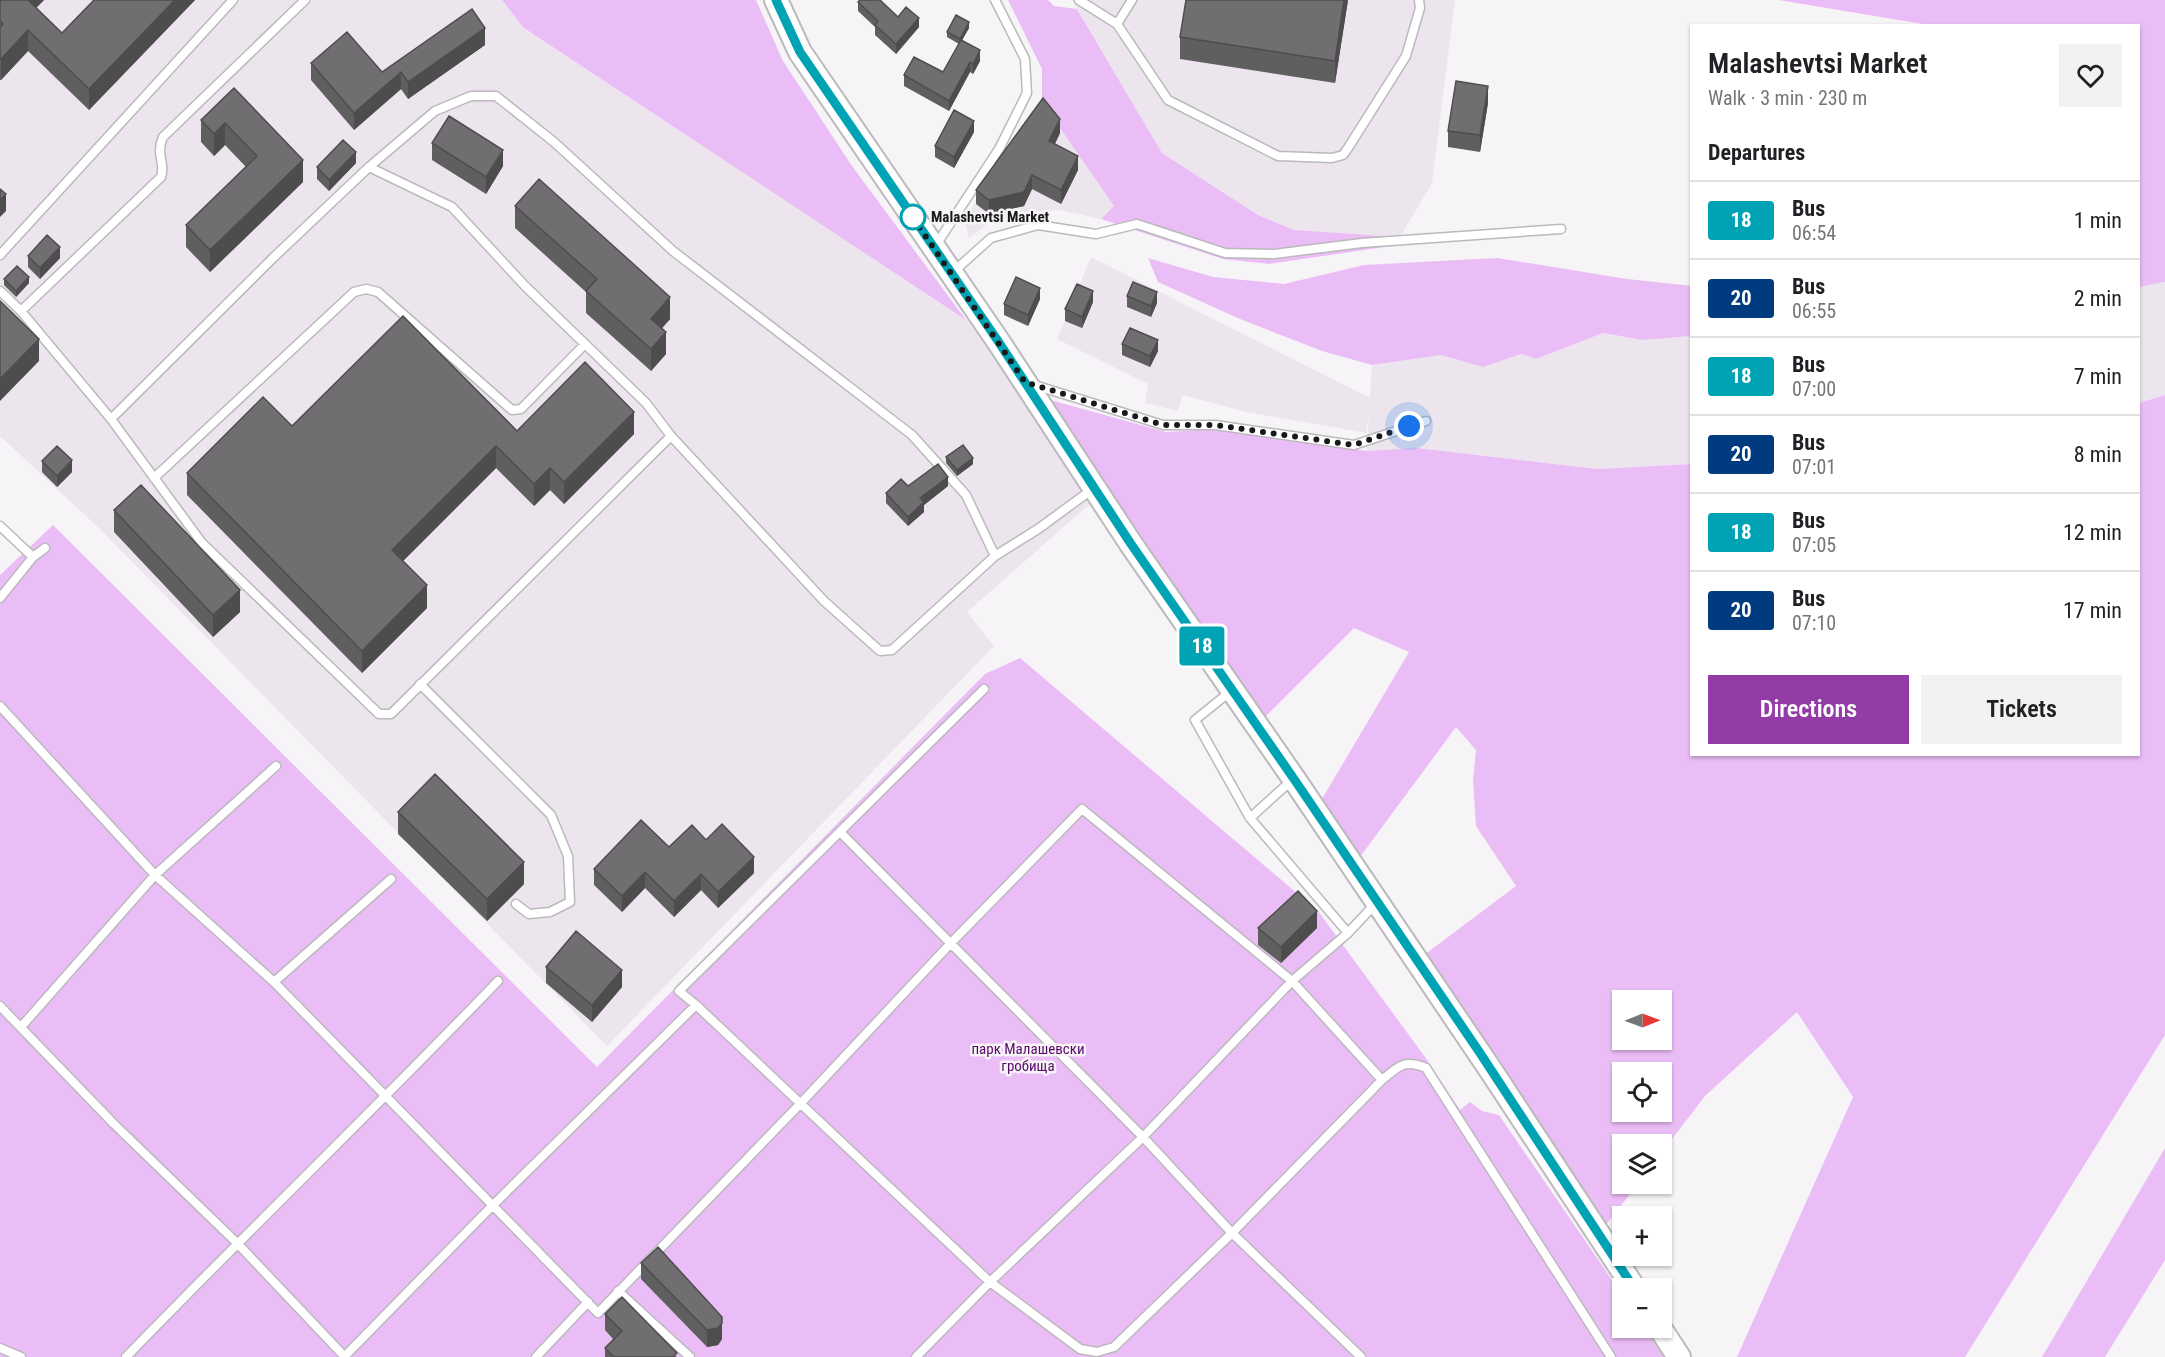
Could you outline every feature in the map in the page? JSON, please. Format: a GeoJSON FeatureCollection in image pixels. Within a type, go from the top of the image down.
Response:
{"type":"FeatureCollection","features":[{"type":"Feature","properties":{"kind":"street"},"geometry":{"type":"LineString","coordinates":[[776,0],[800,52],[952,273],[1131,544],[1378,902],[1627,1278]]}},
{"type":"Feature","properties":{"kind":"street"},"geometry":{"type":"LineString","coordinates":[[1667,1338],[1679,1357]]}},
{"type":"Feature","properties":{"kind":"lane"},"geometry":{"type":"LineString","coordinates":[[0,255],[234,0]]}},
{"type":"Feature","properties":{"kind":"lane"},"geometry":{"type":"LineString","coordinates":[[21,311],[161,177],[163,171],[158,148],[163,137],[305,0]]}},
{"type":"Feature","properties":{"kind":"lane"},"geometry":{"type":"LineString","coordinates":[[934,248],[999,149],[1027,93],[1024,59],[995,0]]}},
{"type":"Feature","properties":{"kind":"lane"},"geometry":{"type":"LineString","coordinates":[[1078,0],[1117,24],[1168,100],[1278,156],[1332,158],[1343,155],[1406,56],[1420,8],[1419,0]]}},
{"type":"Feature","properties":{"kind":"lane"},"geometry":{"type":"LineString","coordinates":[[1117,24],[1132,0]]}},
{"type":"Feature","properties":{"kind":"lane"},"geometry":{"type":"LineString","coordinates":[[111,419],[273,258],[369,167],[435,111],[471,96],[496,96],[554,142],[673,251],[912,435],[966,495],[995,556]]}},
{"type":"Feature","properties":{"kind":"lane"},"geometry":{"type":"LineString","coordinates":[[369,167],[452,207],[525,286],[646,403],[671,436],[824,601],[880,651],[892,650],[995,556],[1038,529],[1095,487]]}},
{"type":"Feature","properties":{"kind":"lane"},"geometry":{"type":"LineString","coordinates":[[952,273],[991,238],[1038,225],[1096,234],[1137,224],[1225,253],[1274,255],[1362,243],[1561,229]]}},
{"type":"Feature","properties":{"kind":"lane"},"geometry":{"type":"LineString","coordinates":[[154,478],[354,292],[366,289],[378,291],[512,410],[521,409],[585,344]]}},
{"type":"Feature","properties":{"kind":"lane"},"geometry":{"type":"LineString","coordinates":[[0,291],[21,311],[111,419],[202,543],[379,714],[385,716],[391,714],[671,436]]}},
{"type":"Feature","properties":{"kind":"lane"},"geometry":{"type":"LineString","coordinates":[[1025,382],[1163,425],[1215,425],[1354,445],[1426,421]]}},
{"type":"Feature","properties":{"kind":"lane"},"geometry":{"type":"LineString","coordinates":[[0,526],[33,557]]}},
{"type":"Feature","properties":{"kind":"lane"},"geometry":{"type":"LineString","coordinates":[[0,598],[33,557],[45,548]]}},
{"type":"Feature","properties":{"kind":"lane"},"geometry":{"type":"LineString","coordinates":[[420,684],[551,815],[568,856],[570,902],[550,912],[529,914],[516,904]]}},
{"type":"Feature","properties":{"kind":"lane"},"geometry":{"type":"LineString","coordinates":[[984,689],[679,991],[990,1282],[1080,1349],[1097,1352],[1114,1347],[1232,1233],[1382,1080],[1399,1065],[1414,1063],[1426,1068],[1611,1357]]}},
{"type":"Feature","properties":{"kind":"lane"},"geometry":{"type":"LineString","coordinates":[[1233,690],[1195,720],[1250,818],[1348,933]]}},
{"type":"Feature","properties":{"kind":"lane"},"geometry":{"type":"LineString","coordinates":[[0,706],[155,875],[274,982],[598,1313],[1082,808],[1292,981],[1382,1080]]}},
{"type":"Feature","properties":{"kind":"lane"},"geometry":{"type":"LineString","coordinates":[[21,1027],[155,875],[276,766]]}},
{"type":"Feature","properties":{"kind":"lane"},"geometry":{"type":"LineString","coordinates":[[1250,818],[1294,779]]}},
{"type":"Feature","properties":{"kind":"lane"},"geometry":{"type":"LineString","coordinates":[[840,832],[1143,1137],[1232,1233],[1361,1357]]}},
{"type":"Feature","properties":{"kind":"lane"},"geometry":{"type":"LineString","coordinates":[[274,982],[391,879]]}},
{"type":"Feature","properties":{"kind":"lane"},"geometry":{"type":"LineString","coordinates":[[916,1357],[990,1282],[1143,1137],[1292,981],[1348,933],[1378,902]]}},
{"type":"Feature","properties":{"kind":"lane"},"geometry":{"type":"LineString","coordinates":[[126,1357],[237,1243],[387,1097],[498,981]]}},
{"type":"Feature","properties":{"kind":"lane"},"geometry":{"type":"LineString","coordinates":[[0,1006],[114,1124],[237,1243],[344,1357],[492,1206],[696,1005]]}},
{"type":"Feature","properties":{"kind":"lane"},"geometry":{"type":"LineString","coordinates":[[618,1291],[690,1357]]}},
{"type":"Feature","properties":{"kind":"lane"},"geometry":{"type":"LineString","coordinates":[[536,1357],[588,1302]]}},
{"type":"Feature","properties":{"kind":"lane"},"geometry":{"type":"LineString","coordinates":[[0,1348],[21,1357]]}},
{"type":"Feature","properties":{"kind":"shaded area"},"geometry":{"type":"Polygon","coordinates":[[[0,0],[502,0],[524,28],[998,341],[1100,495],[967,612],[994,646],[607,1046],[101,530],[0,436],[0,0]]]}},
{"type":"Feature","properties":{"kind":"shaded area"},"geometry":{"type":"Polygon","coordinates":[[[1072,0],[1455,0],[1432,183],[1400,237],[1294,230],[1258,215],[1162,153],[1072,0]]]}},
{"type":"Feature","properties":{"kind":"shaded area"},"geometry":{"type":"Polygon","coordinates":[[[1042,102],[1114,206],[1101,219],[1059,210],[1038,211],[990,222],[969,238],[964,220],[1042,102]]]}},
{"type":"Feature","properties":{"kind":"shaded area"},"geometry":{"type":"Polygon","coordinates":[[[1091,257],[1370,398],[1372,365],[1441,355],[1483,367],[1521,354],[1536,359],[1603,333],[1642,340],[1690,336],[1690,464],[1598,469],[1417,448],[1367,451],[1369,412],[1366,433],[1247,412],[1182,395],[1178,411],[1145,403],[1148,384],[1057,339],[1091,257]]]}},
{"type":"Feature","properties":{"kind":"shaded area"},"geometry":{"type":"Polygon","coordinates":[[[2165,282],[2165,395],[2140,403],[2140,287],[2165,282]]]}},
{"type":"Feature","properties":{"kind":"green space"},"geometry":{"type":"Polygon","coordinates":[[[502,0],[756,0],[783,61],[852,166],[966,320],[524,28],[502,0]]]}},
{"type":"Feature","properties":{"kind":"green space"},"geometry":{"type":"Polygon","coordinates":[[[1008,0],[1048,0],[1054,6],[1077,9],[1162,153],[1258,215],[1294,230],[1400,237],[1398,245],[1269,264],[1223,259],[1101,219],[1114,206],[1042,102],[1042,69],[1008,0]]]}},
{"type":"Feature","properties":{"kind":"green space"},"geometry":{"type":"Polygon","coordinates":[[[1779,0],[2165,0],[2165,282],[2140,287],[2140,24],[1923,24],[1779,0]]]}},
{"type":"Feature","properties":{"kind":"green space"},"geometry":{"type":"Polygon","coordinates":[[[1148,258],[1213,277],[1284,284],[1364,265],[1497,258],[1627,279],[1690,286],[1690,336],[1642,340],[1603,333],[1536,359],[1521,354],[1483,367],[1441,355],[1372,365],[1322,351],[1240,319],[1158,282],[1148,258]]]}},
{"type":"Feature","properties":{"kind":"green space"},"geometry":{"type":"Polygon","coordinates":[[[2165,395],[2165,1035],[1965,1357],[1737,1357],[1853,1097],[1797,1012],[1705,1096],[1672,1139],[1672,1134],[1612,1134],[1612,1194],[1630,1194],[1621,1206],[1612,1206],[1612,1217],[1604,1227],[1424,955],[1516,886],[1476,826],[1473,780],[1476,750],[1456,727],[1360,857],[1322,799],[1409,652],[1354,628],[1265,717],[1047,399],[1166,432],[1217,429],[1367,451],[1417,448],[1598,469],[1690,464],[1690,756],[2140,756],[2140,403],[2165,395]]]}},
{"type":"Feature","properties":{"kind":"green space","name":"парк Малашевски гробища"},"geometry":{"type":"Polygon","coordinates":[[[53,525],[597,1067],[985,674],[1020,658],[1318,911],[1425,1057],[1460,1110],[1470,1102],[1482,1111],[1499,1115],[1612,1280],[1612,1338],[1651,1338],[1664,1357],[0,1357],[0,575],[53,525]]]}},
{"type":"Feature","properties":{"kind":"green space"},"geometry":{"type":"Polygon","coordinates":[[[2165,1148],[2165,1260],[2105,1357],[2042,1357],[2165,1148]]]}},
{"type":"Feature","properties":{"kind":"building"},"geometry":{"type":"Polygon","coordinates":[[[0,0],[28,0],[62,33],[94,0],[175,0],[89,89],[28,30],[0,58],[0,27],[3,24],[0,21],[0,0]]]}},
{"type":"Feature","properties":{"kind":"building"},"geometry":{"type":"Polygon","coordinates":[[[860,0],[880,0],[898,17],[906,7],[919,18],[896,44],[875,25],[878,21],[858,2],[860,0]]]}},
{"type":"Feature","properties":{"kind":"building"},"geometry":{"type":"Polygon","coordinates":[[[1186,0],[1344,0],[1335,61],[1180,37],[1186,0]]]}},
{"type":"Feature","properties":{"kind":"building"},"geometry":{"type":"Polygon","coordinates":[[[472,9],[485,28],[408,82],[401,72],[354,113],[311,63],[347,32],[382,72],[472,9]]]}},
{"type":"Feature","properties":{"kind":"building"},"geometry":{"type":"Polygon","coordinates":[[[956,15],[969,22],[960,39],[947,32],[956,15]]]}},
{"type":"Feature","properties":{"kind":"building"},"geometry":{"type":"Polygon","coordinates":[[[961,40],[980,50],[973,64],[970,62],[949,101],[904,75],[914,57],[943,72],[961,40]]]}},
{"type":"Feature","properties":{"kind":"building"},"geometry":{"type":"Polygon","coordinates":[[[1456,81],[1488,86],[1480,135],[1448,131],[1456,81]]]}},
{"type":"Feature","properties":{"kind":"building"},"geometry":{"type":"Polygon","coordinates":[[[234,88],[303,160],[210,250],[186,225],[257,156],[225,123],[214,134],[201,120],[234,88]]]}},
{"type":"Feature","properties":{"kind":"building"},"geometry":{"type":"Polygon","coordinates":[[[1043,98],[1060,119],[1049,141],[1078,156],[1061,190],[1032,175],[1024,192],[989,200],[976,190],[1043,98]]]}},
{"type":"Feature","properties":{"kind":"building"},"geometry":{"type":"Polygon","coordinates":[[[954,110],[974,121],[954,157],[935,146],[954,110]]]}},
{"type":"Feature","properties":{"kind":"building"},"geometry":{"type":"Polygon","coordinates":[[[449,116],[503,150],[486,177],[432,143],[449,116]]]}},
{"type":"Feature","properties":{"kind":"building"},"geometry":{"type":"Polygon","coordinates":[[[343,140],[356,152],[329,180],[317,167],[343,140]]]}},
{"type":"Feature","properties":{"kind":"building"},"geometry":{"type":"Polygon","coordinates":[[[539,179],[670,297],[651,319],[666,332],[651,349],[586,291],[597,279],[515,206],[539,179]]]}},
{"type":"Feature","properties":{"kind":"building"},"geometry":{"type":"Polygon","coordinates":[[[0,189],[6,194],[0,200],[0,189]]]}},
{"type":"Feature","properties":{"kind":"building"},"geometry":{"type":"Polygon","coordinates":[[[47,235],[60,247],[40,268],[28,256],[47,235]]]}},
{"type":"Feature","properties":{"kind":"building"},"geometry":{"type":"Polygon","coordinates":[[[17,266],[29,277],[16,291],[4,279],[17,266]]]}},
{"type":"Feature","properties":{"kind":"building"},"geometry":{"type":"Polygon","coordinates":[[[1016,277],[1040,288],[1028,315],[1004,304],[1016,277]]]}},
{"type":"Feature","properties":{"kind":"building"},"geometry":{"type":"Polygon","coordinates":[[[1133,282],[1157,292],[1151,306],[1127,296],[1133,282]]]}},
{"type":"Feature","properties":{"kind":"building"},"geometry":{"type":"Polygon","coordinates":[[[1077,284],[1093,291],[1082,317],[1065,309],[1077,284]]]}},
{"type":"Feature","properties":{"kind":"building"},"geometry":{"type":"Polygon","coordinates":[[[0,301],[39,339],[0,379],[0,301]]]}},
{"type":"Feature","properties":{"kind":"building"},"geometry":{"type":"Polygon","coordinates":[[[403,316],[517,431],[585,362],[634,412],[564,482],[550,468],[534,484],[496,446],[392,550],[427,585],[362,651],[187,473],[263,397],[292,426],[403,316]]]}},
{"type":"Feature","properties":{"kind":"building"},"geometry":{"type":"Polygon","coordinates":[[[1130,328],[1158,340],[1150,356],[1122,344],[1130,328]]]}},
{"type":"Feature","properties":{"kind":"building"},"geometry":{"type":"Polygon","coordinates":[[[963,445],[973,458],[957,470],[946,457],[963,445]]]}},
{"type":"Feature","properties":{"kind":"building"},"geometry":{"type":"Polygon","coordinates":[[[57,446],[72,460],[57,476],[42,461],[57,446]]]}},
{"type":"Feature","properties":{"kind":"building"},"geometry":{"type":"Polygon","coordinates":[[[938,464],[948,477],[920,498],[924,502],[908,517],[886,493],[901,479],[908,486],[938,464]]]}},
{"type":"Feature","properties":{"kind":"building"},"geometry":{"type":"Polygon","coordinates":[[[141,485],[240,590],[213,615],[114,510],[141,485]]]}},
{"type":"Feature","properties":{"kind":"building"},"geometry":{"type":"Polygon","coordinates":[[[435,774],[524,862],[487,899],[398,812],[435,774]]]}},
{"type":"Feature","properties":{"kind":"building"},"geometry":{"type":"Polygon","coordinates":[[[641,820],[669,847],[692,825],[706,840],[722,824],[754,857],[718,892],[701,874],[674,901],[645,872],[622,896],[594,869],[641,820]]]}},
{"type":"Feature","properties":{"kind":"building"},"geometry":{"type":"Polygon","coordinates":[[[1298,891],[1317,911],[1281,947],[1258,928],[1298,891]]]}},
{"type":"Feature","properties":{"kind":"building"},"geometry":{"type":"Polygon","coordinates":[[[576,931],[622,970],[592,1005],[546,967],[576,931]]]}},
{"type":"Feature","properties":{"kind":"building"},"geometry":{"type":"Polygon","coordinates":[[[658,1247],[722,1317],[722,1323],[718,1328],[707,1330],[641,1263],[658,1247]]]}},
{"type":"Feature","properties":{"kind":"building"},"geometry":{"type":"Polygon","coordinates":[[[622,1297],[677,1353],[673,1357],[614,1357],[605,1348],[622,1331],[605,1314],[622,1297]]]}},
{"type":"Feature","properties":{"kind":"bus line","name":"18"},"geometry":{"type":"LineString","coordinates":[[776,0],[800,52],[1058,430],[1131,544],[1480,1053],[1627,1278]]}},
{"type":"Feature","properties":{"kind":"place","name":"Malashevtsi Market"},"geometry":{"type":"Point","coordinates":[913,217]}},
{"type":"Feature","properties":{"kind":"route"},"geometry":{"type":"LineString","coordinates":[[913,217],[907,209],[1025,382],[1163,425],[1215,425],[1354,445],[1409,426]]}}]}
